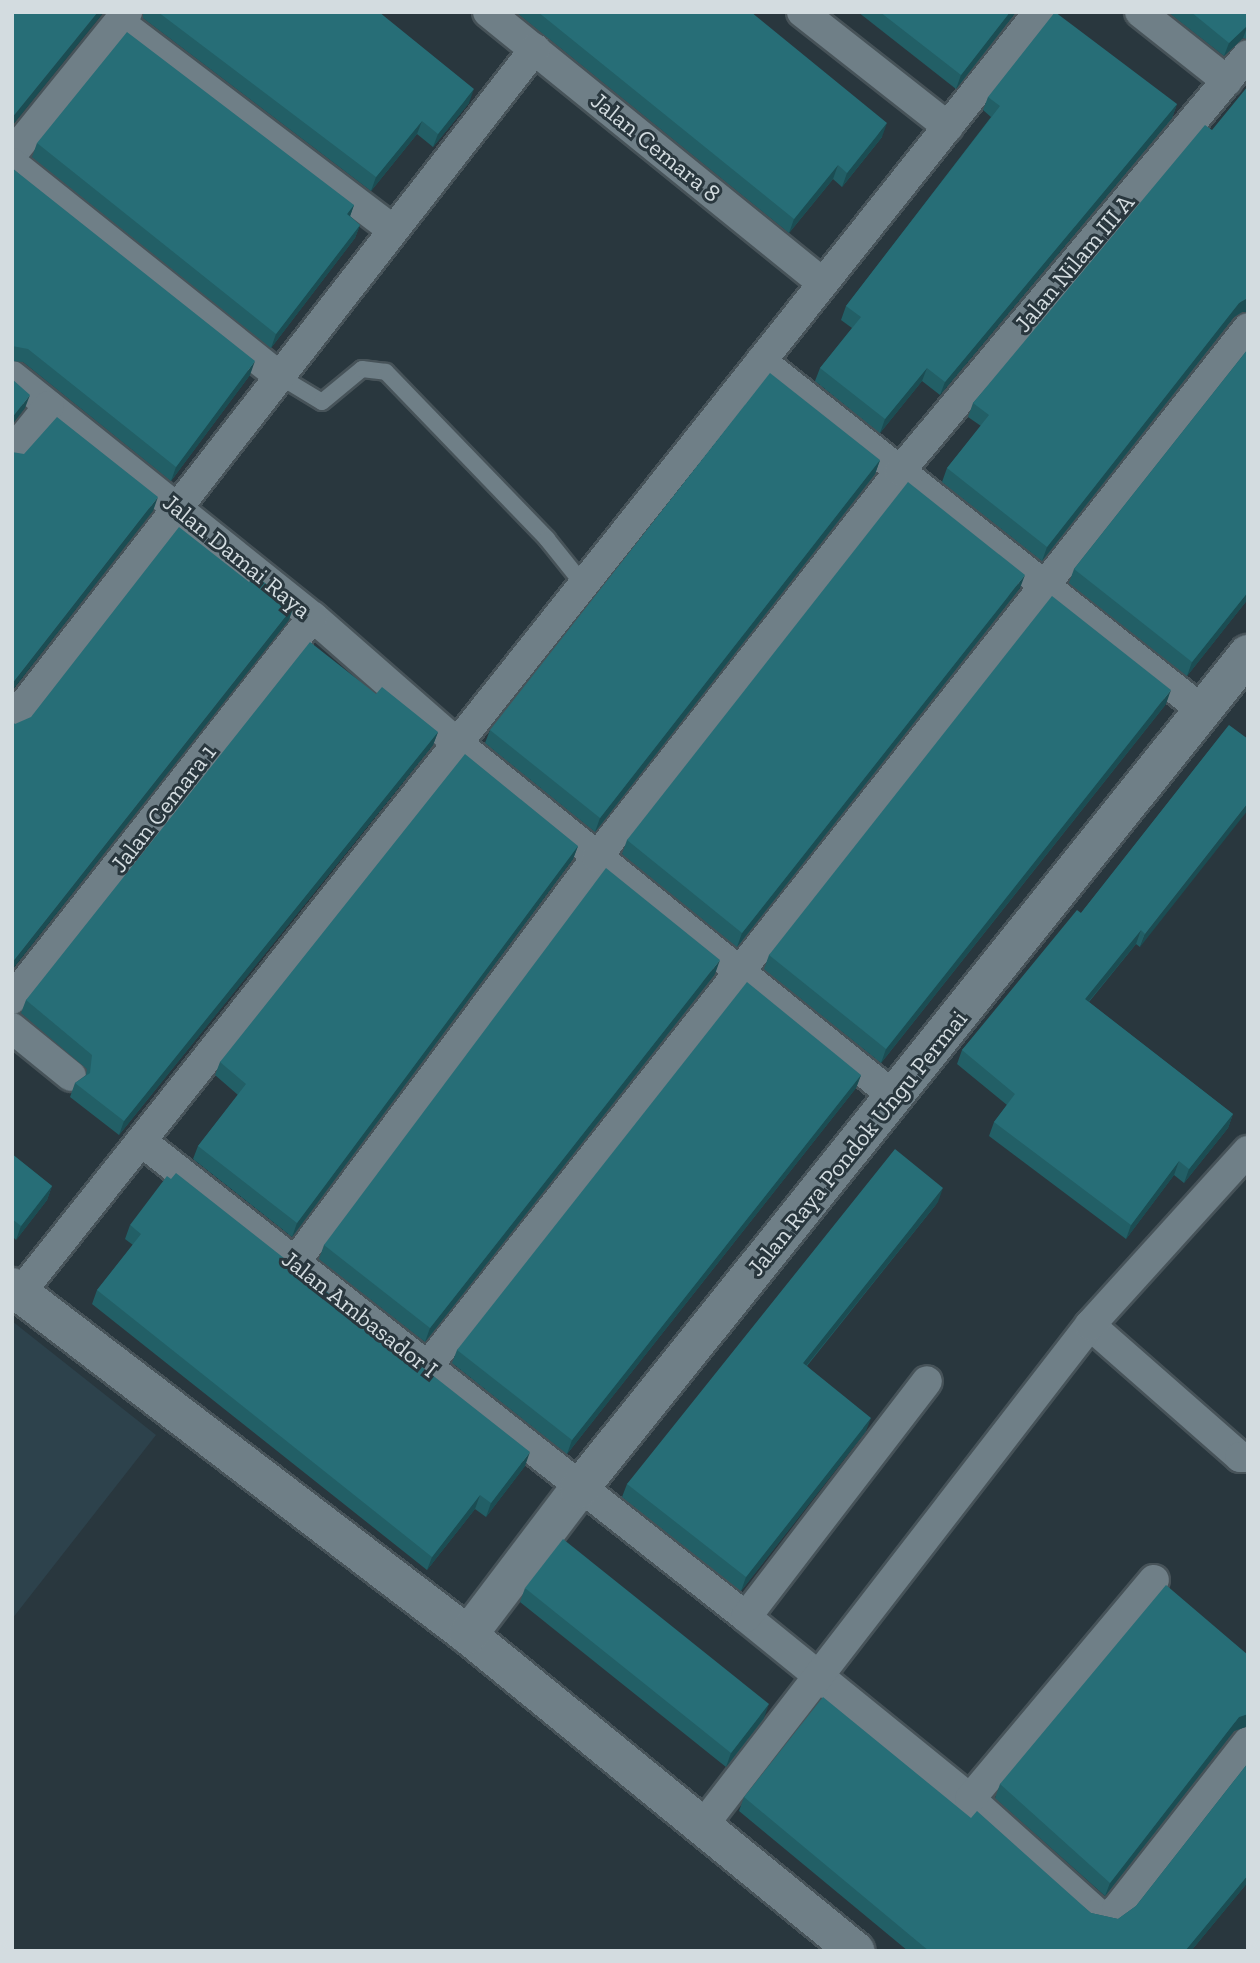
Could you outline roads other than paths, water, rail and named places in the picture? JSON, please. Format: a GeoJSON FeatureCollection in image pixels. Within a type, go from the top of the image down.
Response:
{"type":"FeatureCollection","features":[{"type":"Feature","properties":{"kind":"street","name":"Jalan Cemara 8"},"geometry":{"type":"LineString","coordinates":[[488,12],[824,283]]}},
{"type":"Feature","properties":{"kind":"street"},"geometry":{"type":"LineString","coordinates":[[803,12],[948,127]]}},
{"type":"Feature","properties":{"kind":"street"},"geometry":{"type":"LineString","coordinates":[[855,1951],[468,1635],[16,1290],[141,1140],[1039,12]]}},
{"type":"Feature","properties":{"kind":"street"},"geometry":{"type":"LineString","coordinates":[[1140,12],[1227,81]]}},
{"type":"Feature","properties":{"kind":"street"},"geometry":{"type":"LineString","coordinates":[[12,154],[123,17],[393,230]]}},
{"type":"Feature","properties":{"kind":"street"},"geometry":{"type":"LineString","coordinates":[[12,720],[535,49]]}},
{"type":"Feature","properties":{"kind":"street","name":"Jalan Nilam III A"},"geometry":{"type":"LineString","coordinates":[[295,1262],[597,857],[900,471],[1248,55]]}},
{"type":"Feature","properties":{"kind":"street"},"geometry":{"type":"LineString","coordinates":[[12,163],[279,376]]}},
{"type":"Feature","properties":{"kind":"street"},"geometry":{"type":"LineString","coordinates":[[427,1367],[737,969],[1248,328]]}},
{"type":"Feature","properties":{"kind":"street"},"geometry":{"type":"LineString","coordinates":[[761,362],[1044,582],[1202,710]]}},
{"type":"Feature","properties":{"kind":"street","name":"Jalan Damai Raya"},"geometry":{"type":"LineString","coordinates":[[12,376],[313,617],[457,743],[895,1097]]}},
{"type":"Feature","properties":{"kind":"street"},"geometry":{"type":"LineString","coordinates":[[12,452],[49,406]]}},
{"type":"Feature","properties":{"kind":"street","name":"Jalan Cemara 1"},"geometry":{"type":"LineString","coordinates":[[12,999],[313,617]]}},
{"type":"Feature","properties":{"kind":"street","name":"Jalan Raya Pondok Ungu Permai"},"geometry":{"type":"LineString","coordinates":[[468,1635],[579,1489],[1248,654]]}},
{"type":"Feature","properties":{"kind":"street"},"geometry":{"type":"LineString","coordinates":[[12,1028],[71,1076]]}},
{"type":"Feature","properties":{"kind":"street","name":"Jalan Ambasador I"},"geometry":{"type":"LineString","coordinates":[[141,1140],[579,1489],[819,1676],[970,1799],[1098,1914],[1108,1916],[1248,1742]]}},
{"type":"Feature","properties":{"kind":"street"},"geometry":{"type":"LineString","coordinates":[[704,1825],[1090,1325],[1248,1151]]}},
{"type":"Feature","properties":{"kind":"street"},"geometry":{"type":"LineString","coordinates":[[1090,1325],[1240,1457],[1248,1457]]}},
{"type":"Feature","properties":{"kind":"street"},"geometry":{"type":"LineString","coordinates":[[746,1617],[927,1381]]}},
{"type":"Feature","properties":{"kind":"street"},"geometry":{"type":"LineString","coordinates":[[970,1799],[1154,1580]]}},
{"type":"Feature","properties":{"kind":"lane"},"geometry":{"type":"LineString","coordinates":[[279,376],[322,402],[362,369],[386,372],[548,539],[583,584]]}}]}
